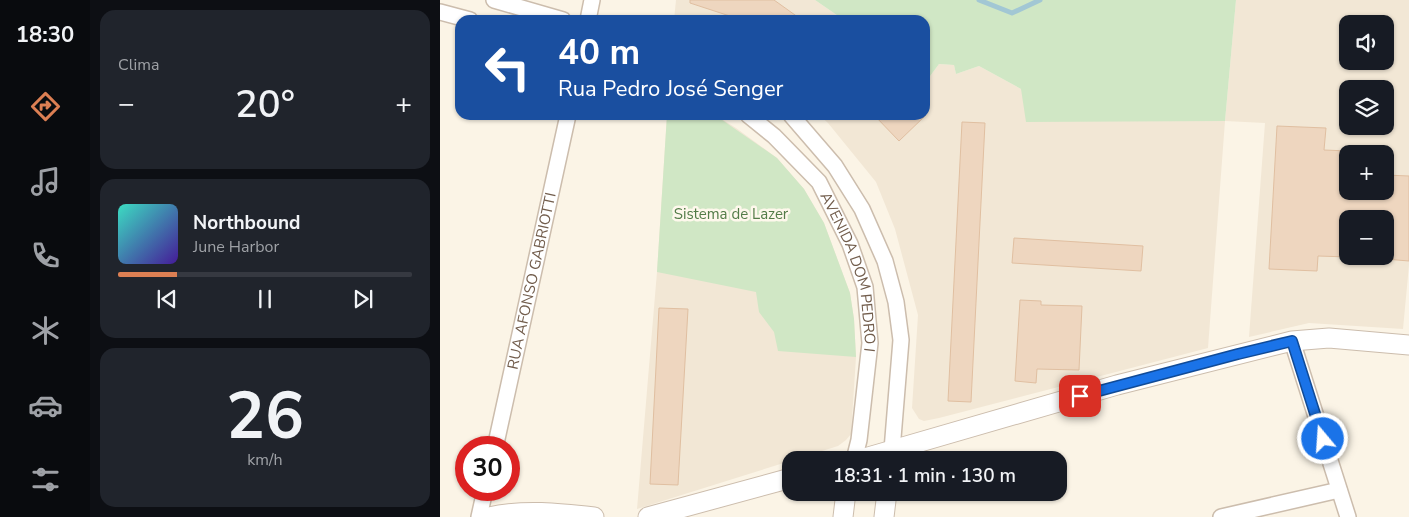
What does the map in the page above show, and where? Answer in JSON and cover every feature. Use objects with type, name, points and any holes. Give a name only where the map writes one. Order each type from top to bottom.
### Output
[{"type":"street","points":[[494,0],[546,15]]},
{"type":"street","points":[[589,15],[592,0]]},
{"type":"street","points":[[440,12],[455,16]]},
{"type":"street","name":"RUA AFONSO GABRIOTTI","points":[[498,436],[567,120]]},
{"type":"street","name":"AVENIDA DOM PEDRO I","points":[[754,120],[774,136],[819,182],[850,244],[866,287],[870,343],[856,451]]},
{"type":"street","name":"AVENIDA DOM PEDRO I","points":[[795,120],[835,166],[862,209],[885,261],[896,302],[901,340],[891,451]]},
{"type":"street","points":[[904,451],[1133,381],[1292,341],[1329,338],[1409,345]]},
{"type":"street","points":[[1292,341],[1348,517]]},
{"type":"street","points":[[648,517],[782,480]]},
{"type":"street","points":[[1221,517],[1339,490]]},
{"type":"street","points":[[479,517],[483,501]]},
{"type":"street","points":[[843,517],[844,501]]},
{"type":"street","points":[[884,517],[885,501]]},
{"type":"street","points":[[489,517],[522,512],[594,517]]},
{"type":"shaded area","points":[[676,0],[815,0],[837,15],[674,15]]},
{"type":"shaded area","points":[[1236,0],[1409,0],[1409,265],[1403,329],[1309,323],[1249,337],[1265,123],[1225,121]]},
{"type":"shaded area","points":[[939,64],[954,65],[956,74],[979,66],[1021,89],[1225,121],[1208,348],[939,418],[924,421],[919,419],[912,408],[918,315],[895,229],[876,182],[825,120],[930,120],[930,76]]},
{"type":"shaded area","points":[[667,120],[723,120],[777,158],[804,189],[824,223],[850,293],[854,319],[856,357],[851,434],[838,446],[822,451],[782,451],[782,464],[637,509],[657,272]]},
{"type":"green space","points":[[815,0],[1236,0],[1225,121],[1026,122],[1021,89],[979,66],[956,74],[954,65],[939,64],[930,76],[930,15],[837,15]]},
{"type":"green space","name":"Sistema de Lazer","points":[[667,120],[722,120],[777,158],[804,189],[824,223],[850,293],[854,319],[856,357],[778,351],[774,332],[759,312],[756,292],[657,272]]},
{"type":"building","points":[[690,0],[774,0],[795,15],[727,15],[690,3]]},
{"type":"building","points":[[879,120],[921,120],[899,141]]},
{"type":"building","points":[[962,122],[985,123],[971,402],[948,401]]},
{"type":"building","points":[[1277,126],[1326,128],[1324,150],[1339,151],[1339,200],[1394,200],[1394,175],[1409,176],[1409,261],[1394,260],[1394,210],[1339,210],[1339,257],[1318,256],[1317,271],[1269,269]]},
{"type":"building","points":[[1014,238],[1143,246],[1141,271],[1012,263]]},
{"type":"building","points":[[1020,300],[1041,301],[1041,305],[1082,306],[1079,370],[1037,369],[1036,383],[1015,381]]},
{"type":"building","points":[[659,308],[688,309],[678,485],[650,484]]},
{"type":"waterway","points":[[979,0],[1012,13],[1040,0]]},
{"type":"route","points":[[1080,396],[1292,341],[1323,439]]}]
